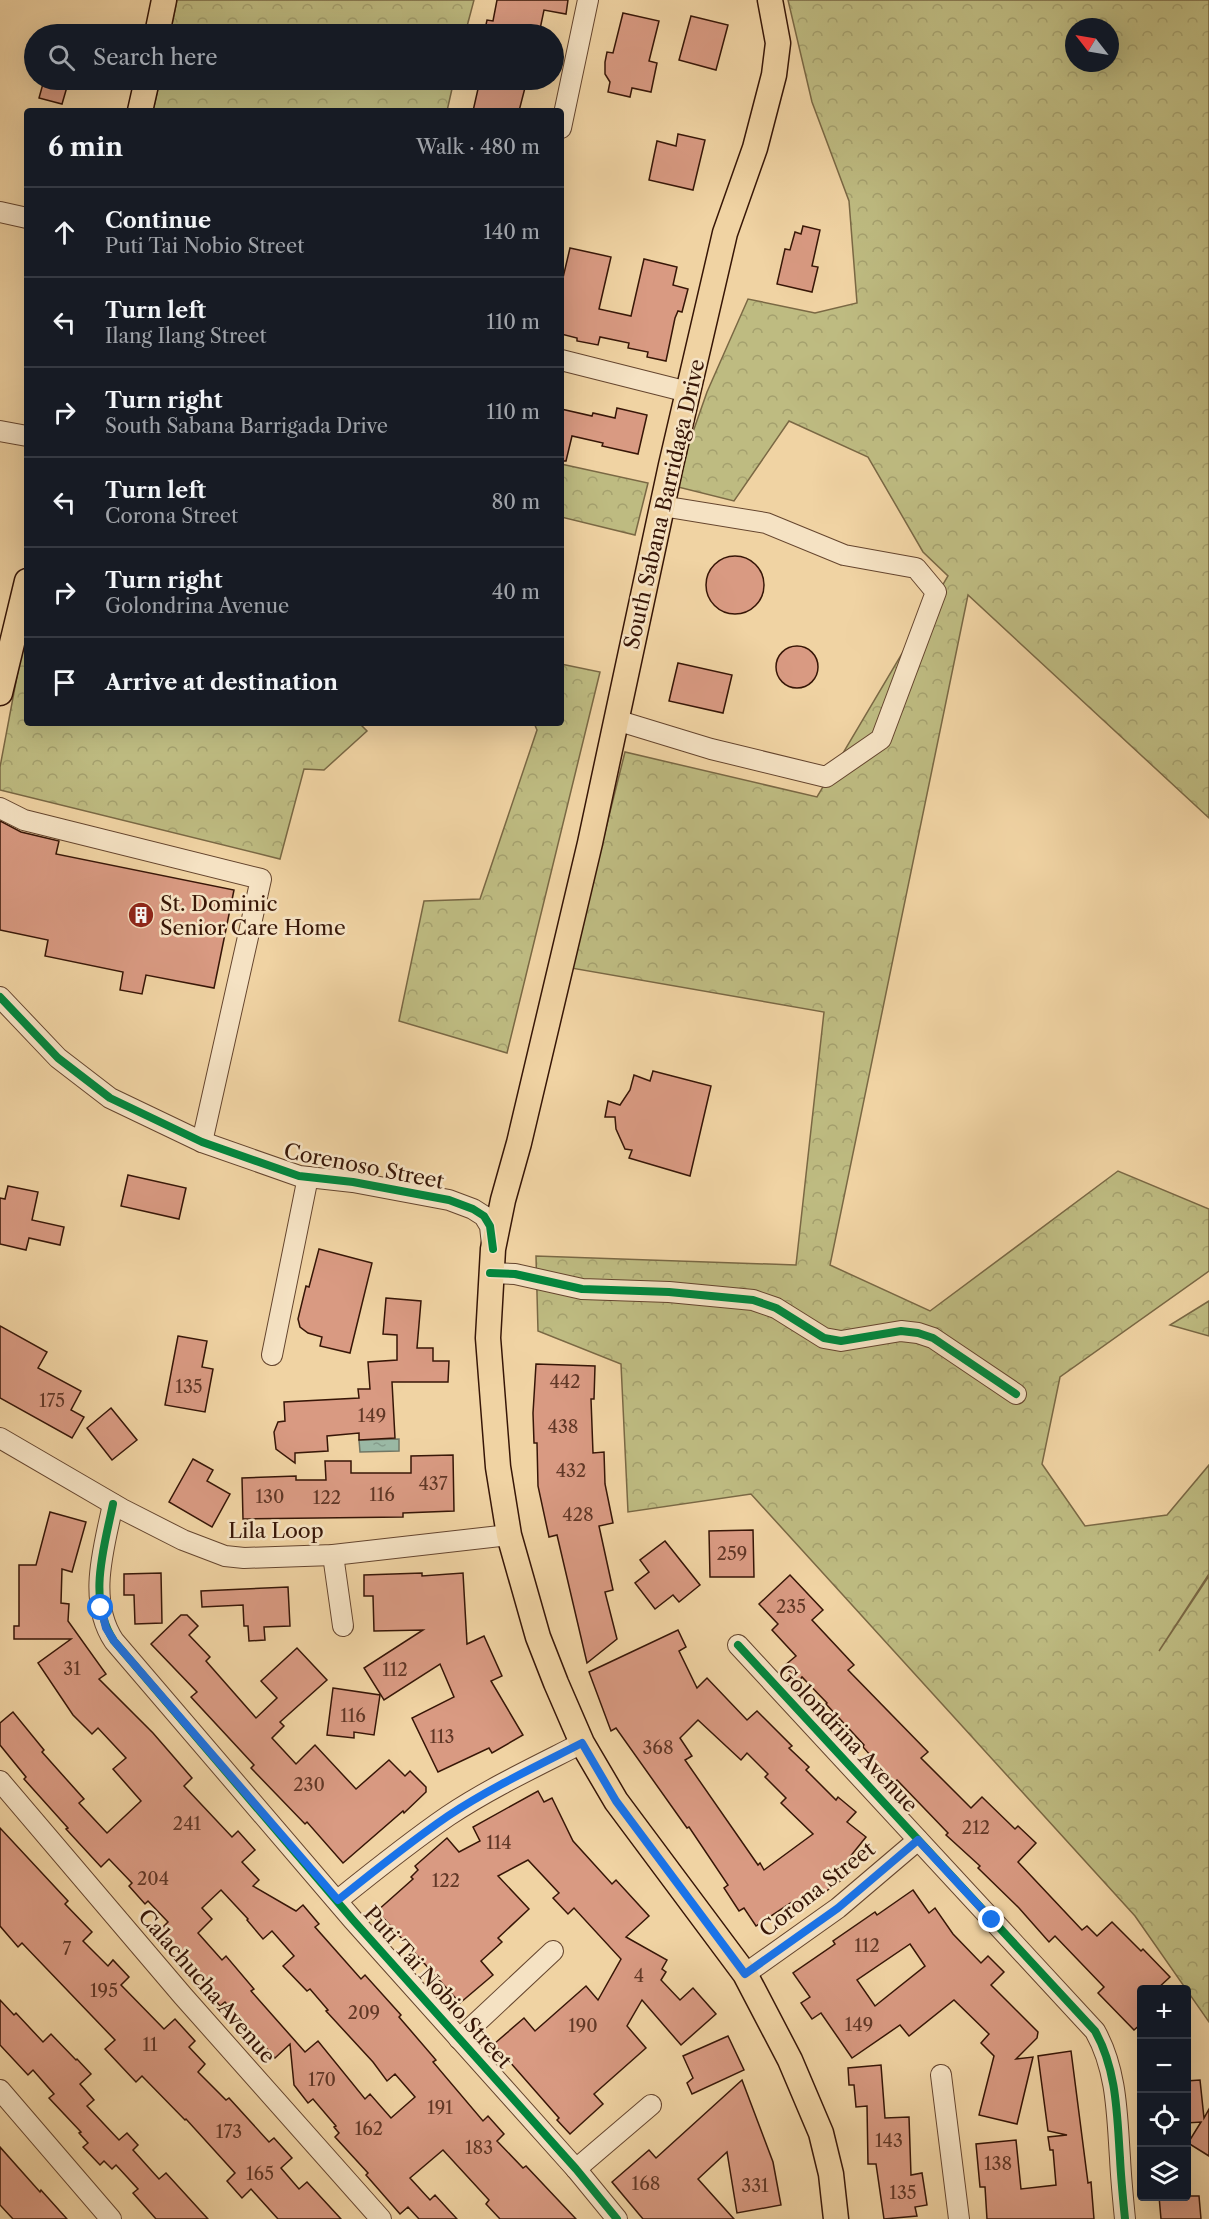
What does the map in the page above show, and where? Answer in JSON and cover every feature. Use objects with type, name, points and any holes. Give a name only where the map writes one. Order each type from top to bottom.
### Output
[{"type":"main road","points":[[159,24],[164,0]]},
{"type":"main road","name":"South Sabana Barridaga Drive","points":[[770,0],[778,43],[774,75],[755,148],[725,233],[662,506],[551,1011],[491,1261],[488,1338],[498,1467],[509,1535],[538,1637],[582,1743],[616,1801],[745,1974],[790,2060],[821,2133],[831,2174],[836,2219]]},
{"type":"main road","points":[[141,108],[145,90]]},
{"type":"main road","points":[[0,693],[24,593]]},
{"type":"street","points":[[564,114],[588,0]]},
{"type":"street","points":[[0,212],[24,217]]},
{"type":"street","points":[[564,361],[688,392]]},
{"type":"street","points":[[0,431],[24,435]]},
{"type":"street","points":[[616,720],[711,749],[826,777],[881,739],[936,592],[916,568],[844,555],[766,523],[662,506]]},
{"type":"street","points":[[0,808],[24,820],[261,879],[202,1142]]},
{"type":"street","name":"Corenoso Street","points":[[0,997],[58,1058],[110,1098],[202,1142],[299,1176],[353,1182],[448,1200],[473,1209],[484,1216],[490,1226],[491,1261]]},
{"type":"street","points":[[272,1355],[308,1177]]},
{"type":"street","points":[[491,1261],[515,1274],[582,1288],[669,1292],[753,1300],[776,1308],[824,1338],[841,1341],[900,1331],[918,1333],[933,1338],[1016,1394]]},
{"type":"street","name":"Lila Loop","points":[[0,1438],[112,1504],[183,1540],[225,1556],[244,1558],[333,1555],[509,1535]]},
{"type":"street","name":"Puti Tai Nobio Street","points":[[112,1504],[99,1572],[102,1615],[110,1635],[353,1920],[576,2169],[617,2219]]},
{"type":"street","points":[[333,1555],[343,1626]]},
{"type":"street","name":"Golondrina Avenue","points":[[738,1645],[1095,2031],[1104,2046],[1116,2102],[1125,2219]]},
{"type":"street","points":[[338,1900],[398,1852],[449,1816],[486,1793],[582,1743]]},
{"type":"street","name":"Calachucha Avenue","points":[[0,1781],[175,1987],[381,2219]]},
{"type":"street","name":"Corona Street","points":[[745,1974],[838,1908],[918,1840]]},
{"type":"street","points":[[459,2039],[553,1951]]},
{"type":"street","points":[[941,2075],[959,2219]]},
{"type":"street","points":[[0,2090],[111,2219]]},
{"type":"street","points":[[576,2169],[651,2105]]},
{"type":"green space","points":[[177,0],[474,0],[468,24],[172,24]]},
{"type":"green space","points":[[788,0],[1209,0],[1209,818],[968,595],[830,1265],[930,1311],[1118,1171],[1209,1209],[1209,1271],[1060,1377],[1042,1464],[1085,1526],[1167,1515],[1209,1465],[1209,1574],[1159,1651],[1209,1576],[1209,2022],[1191,1996],[1191,1985],[1183,1985],[1135,1916],[751,1494],[628,1512],[621,1364],[538,1331],[536,1256],[796,1265],[824,1012],[571,968],[625,752],[817,797],[948,576],[923,552],[868,457],[789,421],[734,501],[674,486],[707,392],[748,299],[815,313],[857,303],[849,201],[812,102]]},
{"type":"green space","points":[[158,90],[452,90],[448,108],[154,108]]},
{"type":"green space","points":[[564,465],[648,483],[635,535],[564,518]]},
{"type":"green space","points":[[24,639],[24,726],[362,726],[367,731],[324,770],[304,769],[280,859],[0,790],[0,767]]},
{"type":"green space","points":[[564,665],[600,672],[507,1053],[399,1021],[424,901],[480,899],[537,730],[535,726],[564,726]]},
{"type":"green space","points":[[1209,1301],[1209,1336],[1170,1325]]},
{"type":"water","points":[[399,1439],[399,1451],[360,1452],[359,1440]]},
{"type":"building","points":[[497,0],[568,0],[566,14],[544,10],[541,24],[486,24],[487,20],[493,21]]},
{"type":"building","points":[[623,13],[659,21],[649,61],[657,63],[651,92],[632,88],[630,97],[608,92],[610,82],[605,74],[607,52],[613,53]]},
{"type":"building","points":[[691,16],[728,25],[716,70],[679,60]]},
{"type":"building","points":[[41,90],[66,90],[62,104],[39,98]]},
{"type":"building","points":[[478,90],[524,90],[520,108],[474,108]]},
{"type":"building","points":[[678,134],[705,140],[693,190],[649,180],[657,141],[676,146]]},
{"type":"building","points":[[803,226],[820,230],[812,266],[818,267],[812,292],[777,284],[785,249],[790,250],[795,232],[801,234]]},
{"type":"building","points":[[570,248],[611,257],[599,309],[631,316],[644,259],[677,267],[673,285],[688,289],[682,312],[678,311],[675,318],[666,361],[647,357],[648,352],[628,348],[629,343],[600,337],[598,345],[577,341],[577,338],[564,335],[564,273]]},
{"type":"building","points":[[617,408],[647,415],[638,454],[572,436],[566,461],[564,461],[564,410],[615,418]]},
{"type":"building","points":[[735,556],[746,558],[759,569],[764,585],[762,596],[751,609],[735,614],[724,612],[711,601],[706,585],[708,574],[719,561]]},
{"type":"building","points":[[797,646],[812,652],[818,667],[812,682],[797,688],[782,682],[776,667],[782,652]]},
{"type":"building","points":[[678,663],[732,675],[723,713],[669,701]]},
{"type":"building","name":"St. Dominic Senior Care Home","points":[[0,821],[21,832],[59,841],[56,854],[234,890],[214,988],[146,975],[142,994],[120,990],[123,972],[45,956],[48,940],[0,930]]},
{"type":"building","points":[[653,1071],[711,1086],[690,1176],[629,1158],[632,1150],[625,1149],[616,1129],[615,1117],[605,1117],[608,1101],[620,1105],[630,1090],[634,1075],[650,1081]]},
{"type":"building","points":[[128,1175],[186,1188],[179,1219],[121,1206]]},
{"type":"building","points":[[8,1186],[38,1192],[32,1220],[64,1227],[60,1245],[29,1238],[26,1250],[0,1244],[0,1198],[5,1199]]},
{"type":"building","points":[[319,1249],[372,1263],[350,1353],[320,1346],[322,1337],[308,1333],[300,1327],[298,1319],[306,1286],[309,1287]]},
{"type":"building","points":[[386,1298],[421,1301],[417,1348],[433,1348],[433,1361],[449,1361],[448,1382],[392,1382],[395,1438],[359,1440],[359,1433],[327,1436],[328,1451],[295,1453],[295,1463],[276,1449],[274,1432],[278,1422],[285,1421],[284,1402],[359,1398],[358,1389],[370,1389],[368,1362],[397,1360],[397,1335],[383,1334]]},
{"type":"building","points":[[0,1326],[47,1352],[38,1368],[81,1391],[71,1410],[84,1417],[72,1438],[0,1398]]},
{"type":"building","points":[[178,1336],[207,1341],[202,1367],[213,1369],[205,1412],[165,1405]]},
{"type":"building","points":[[536,1364],[595,1366],[594,1399],[591,1399],[593,1453],[604,1452],[605,1484],[613,1523],[599,1526],[613,1590],[605,1592],[617,1639],[587,1663],[557,1535],[549,1537],[538,1486],[537,1443],[534,1443],[533,1413]]},
{"type":"building","points":[[111,1408],[137,1440],[112,1460],[87,1428]]},
{"type":"building","points":[[453,1455],[454,1511],[403,1513],[403,1517],[243,1519],[242,1478],[296,1476],[296,1480],[326,1480],[325,1461],[351,1461],[351,1473],[411,1473],[411,1456]]},
{"type":"building","points":[[193,1459],[213,1470],[207,1481],[230,1494],[212,1527],[169,1502]]},
{"type":"building","points":[[50,1512],[86,1522],[72,1572],[62,1569],[61,1603],[69,1604],[68,1621],[106,1674],[99,1679],[153,1733],[192,1778],[184,1786],[232,1837],[238,1831],[255,1850],[242,1862],[259,1880],[253,1886],[296,1911],[303,1905],[319,1924],[315,1927],[361,1979],[365,1975],[401,2015],[399,2017],[436,2060],[433,2062],[483,2121],[488,2116],[504,2134],[497,2141],[523,2168],[526,2166],[576,2219],[500,2219],[486,2204],[489,2200],[443,2150],[410,2178],[430,2200],[435,2195],[457,2219],[419,2219],[408,2207],[400,2214],[366,2175],[368,2173],[335,2137],[339,2133],[334,2127],[336,2126],[313,2099],[308,2103],[294,2085],[290,2044],[275,2058],[225,2002],[220,2006],[205,1988],[208,1985],[159,1931],[168,1922],[148,1901],[145,1904],[129,1886],[132,1883],[109,1859],[101,1867],[24,1779],[26,1777],[0,1745],[0,1723],[13,1712],[44,1750],[42,1752],[84,1799],[79,1803],[107,1833],[141,1801],[113,1769],[126,1758],[98,1728],[92,1734],[73,1715],[38,1663],[71,1639],[14,1639],[14,1626],[19,1626],[19,1565],[36,1565]],"holes":[[[221,1890],[263,1939],[272,1931],[294,1956],[283,1966],[307,1991],[310,1989],[328,2010],[326,2011],[373,2062],[387,2081],[395,2074],[415,2097],[391,2118],[370,2094],[365,2099],[318,2041],[305,2052],[251,1991],[254,1989],[226,1956],[222,1960],[198,1933],[212,1919],[202,1908]]]},
{"type":"building","points":[[753,1530],[754,1577],[710,1577],[709,1531]]},
{"type":"building","points":[[665,1541],[700,1585],[679,1602],[673,1595],[655,1609],[635,1583],[649,1572],[640,1560]]},
{"type":"building","points":[[161,1573],[162,1623],[135,1624],[134,1595],[124,1595],[124,1574]]},
{"type":"building","points":[[422,1573],[422,1576],[463,1573],[467,1644],[484,1636],[502,1676],[491,1681],[523,1735],[492,1753],[489,1748],[438,1772],[412,1718],[454,1697],[440,1664],[384,1700],[364,1668],[423,1630],[374,1631],[373,1596],[364,1596],[364,1575]]},
{"type":"building","points":[[790,1575],[823,1610],[812,1620],[854,1665],[848,1670],[928,1752],[921,1758],[971,1808],[982,1797],[1015,1829],[1018,1826],[1036,1843],[1018,1862],[1082,1930],[1087,1926],[1097,1936],[1112,1922],[1170,1977],[1161,1985],[1137,1985],[1137,2027],[1134,2030],[1098,1993],[1104,1987],[1055,1936],[1049,1942],[1019,1908],[978,1868],[980,1866],[946,1835],[948,1833],[897,1780],[894,1782],[827,1703],[802,1677],[799,1681],[784,1666],[796,1656],[772,1630],[778,1624],[759,1604]]},
{"type":"building","points":[[288,1587],[290,1626],[264,1627],[265,1640],[249,1641],[248,1626],[244,1626],[243,1605],[202,1607],[201,1591]]},
{"type":"building","points":[[181,1615],[187,1615],[198,1626],[189,1635],[210,1657],[206,1661],[256,1718],[277,1698],[261,1681],[297,1648],[327,1680],[280,1722],[284,1726],[272,1738],[296,1764],[315,1745],[356,1789],[389,1760],[405,1776],[410,1771],[426,1787],[426,1792],[343,1863],[307,1822],[305,1824],[251,1768],[254,1765],[191,1697],[197,1692],[151,1644]]},
{"type":"building","points":[[678,1630],[686,1647],[679,1651],[697,1688],[707,1678],[747,1720],[757,1711],[792,1746],[789,1748],[809,1767],[806,1770],[836,1800],[838,1797],[856,1812],[847,1822],[866,1837],[836,1874],[840,1881],[799,1911],[792,1902],[756,1926],[744,1908],[739,1911],[724,1888],[728,1885],[689,1827],[687,1828],[616,1728],[611,1731],[589,1672]],"holes":[[[698,1720],[741,1760],[747,1753],[768,1774],[765,1777],[786,1798],[781,1803],[813,1834],[764,1870],[760,1863],[758,1865],[685,1760],[692,1756],[680,1738]]]},
{"type":"building","points":[[333,1688],[380,1695],[374,1735],[354,1732],[354,1738],[327,1735]]},
{"type":"building","points":[[538,1791],[544,1802],[552,1798],[573,1841],[612,1884],[616,1880],[649,1916],[626,1937],[667,1960],[662,1969],[666,1972],[661,1980],[680,2000],[693,1988],[716,2014],[681,2045],[642,2000],[627,2026],[646,2048],[594,2094],[603,2104],[570,2134],[557,2120],[559,2118],[494,2044],[524,2018],[535,2031],[586,1986],[598,2000],[621,1959],[574,1908],[568,1914],[553,1898],[559,1893],[528,1860],[498,1876],[529,1909],[498,1938],[502,1942],[481,1961],[493,1975],[460,2003],[377,1911],[413,1879],[411,1877],[418,1870],[415,1866],[447,1838],[459,1852],[480,1841],[473,1827]]},
{"type":"building","points":[[0,1828],[68,1901],[65,1904],[92,1932],[83,1941],[108,1966],[113,1960],[129,1977],[121,1985],[164,2029],[175,2019],[195,2041],[189,2047],[205,2064],[198,2072],[226,2100],[229,2098],[269,2142],[274,2138],[292,2158],[281,2168],[299,2189],[307,2182],[341,2219],[278,2219],[251,2189],[242,2198],[227,2181],[235,2173],[186,2119],[142,2076],[136,2082],[105,2049],[115,2040],[22,1943],[18,1947],[0,1926]]},
{"type":"building","points":[[913,1890],[929,1913],[935,1908],[953,1934],[981,1963],[988,1956],[1004,1972],[991,1985],[1038,2032],[1037,2038],[1016,2059],[1033,2057],[1017,2124],[979,2115],[994,2056],[981,2043],[989,2034],[954,2000],[909,2036],[900,2025],[852,2058],[821,2013],[812,2019],[801,2003],[810,1997],[793,1973],[835,1944],[833,1941],[875,1912],[877,1915]],"holes":[[[910,1944],[925,1966],[875,2006],[857,1980]]]},
{"type":"building","points":[[0,2000],[14,2015],[16,2013],[43,2042],[51,2034],[77,2059],[91,2074],[80,2084],[94,2100],[87,2106],[119,2140],[127,2133],[138,2145],[133,2150],[159,2179],[166,2173],[208,2219],[156,2219],[133,2193],[138,2189],[116,2165],[112,2169],[104,2161],[100,2165],[83,2147],[88,2143],[79,2133],[81,2132],[49,2098],[54,2094],[33,2070],[28,2075],[0,2045]]},
{"type":"building","points":[[728,2036],[744,2070],[692,2094],[687,2083],[693,2078],[683,2056]]},
{"type":"building","points":[[1071,2051],[1088,2183],[1091,2182],[1094,2219],[987,2219],[985,2187],[980,2187],[976,2144],[1016,2140],[1021,2189],[1056,2185],[1053,2150],[1050,2150],[1048,2137],[1067,2135],[1048,2131],[1038,2056]]},
{"type":"building","points":[[881,2065],[885,2118],[909,2117],[911,2175],[922,2173],[927,2205],[915,2207],[917,2216],[884,2219],[876,2164],[868,2164],[867,2106],[856,2107],[854,2085],[849,2085],[848,2068]]},
{"type":"building","points":[[742,2080],[773,2162],[781,2205],[737,2213],[727,2152],[698,2179],[734,2219],[643,2219],[612,2182],[649,2150],[656,2158]]},
{"type":"building","points":[[1200,2080],[1204,2118],[1209,2109],[1209,2156],[1191,2145],[1191,2138],[1201,2122],[1191,2123],[1191,2081]]},
{"type":"building","points":[[0,2147],[67,2219],[13,2219],[0,2205]]},
{"type":"building","points":[[1191,2196],[1199,2196],[1201,2219],[1161,2219],[1159,2201],[1191,2201]]},
{"type":"cycle path","points":[[0,997],[58,1058],[110,1098],[202,1142],[299,1176],[353,1182],[449,1200],[473,1209],[484,1216],[490,1226],[493,1249]]},
{"type":"cycle path","points":[[490,1273],[515,1274],[582,1289],[669,1292],[753,1300],[776,1308],[824,1338],[841,1341],[901,1331],[918,1333],[933,1338],[1016,1394]]},
{"type":"cycle path","points":[[113,1504],[102,1556],[99,1591],[106,1625],[114,1641],[353,1920],[576,2169],[617,2219]]},
{"type":"cycle path","points":[[738,1645],[1095,2031],[1108,2061],[1115,2093],[1125,2219]]},
{"type":"place","name":"St. Dominic Senior Care Home","points":[[141,915]]},
{"type":"route","points":[[101,1608],[106,1628],[114,1641],[338,1900],[398,1852],[449,1816],[486,1793],[582,1743],[616,1801],[745,1974],[838,1908],[918,1840],[992,1920]]}]
